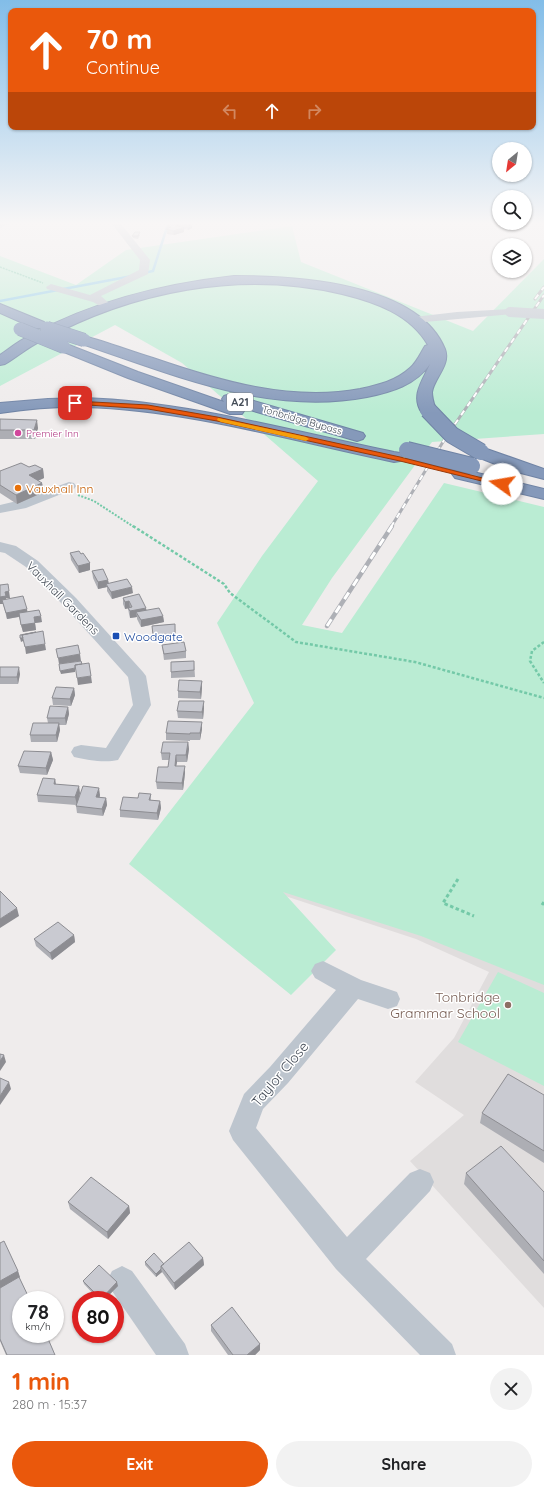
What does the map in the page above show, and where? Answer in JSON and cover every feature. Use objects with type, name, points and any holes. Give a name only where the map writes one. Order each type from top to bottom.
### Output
[{"type":"highway","points":[[0,361],[35,338],[102,304],[178,287]]},
{"type":"highway","points":[[329,287],[353,292],[393,307],[414,320],[426,331],[437,349],[438,356],[424,392],[424,398],[428,410],[434,418],[455,438],[471,464],[519,467],[544,474]]},
{"type":"highway","name":"Tonbridge Bypass","points":[[0,308],[75,343],[208,401],[401,455],[471,464],[544,483]]},
{"type":"highway","name":"Tonbridge Bypass","points":[[0,319],[20,329],[75,343]]},
{"type":"highway","points":[[75,343],[231,386],[272,394],[314,397],[356,395],[401,382],[412,376],[422,366],[432,342]]},
{"type":"highway","points":[[0,408],[75,403],[148,407],[401,455]]},
{"type":"highway","name":"Tonbridge Bypass","points":[[471,464],[544,494]]},
{"type":"street","points":[[54,287],[102,304]]},
{"type":"street","points":[[102,304],[95,295],[110,287]]},
{"type":"street","points":[[414,320],[457,315],[510,312],[544,314]]},
{"type":"street","points":[[0,509],[21,505],[71,490]]},
{"type":"street","name":"Vauxhall Gardens","points":[[0,547],[10,550],[32,564],[70,602],[137,676],[142,704],[118,746],[111,755],[82,752]]},
{"type":"street","points":[[323,971],[353,987],[388,999]]},
{"type":"street","name":"Taylor Close","points":[[353,987],[279,1075],[253,1102],[242,1132],[346,1259],[441,1355]]},
{"type":"street","points":[[346,1259],[420,1182]]},
{"type":"street","points":[[122,1281],[174,1355]]},
{"type":"path","points":[[71,490],[94,501],[224,584],[230,593],[296,642],[415,662],[544,698]]},
{"type":"path","points":[[543,681],[530,661],[532,651],[544,642]]},
{"type":"path","points":[[458,879],[443,903],[474,916]]},
{"type":"shaded area","name":"Tonbridge Grammar School","points":[[544,731],[544,1308],[410,1161],[464,1115],[415,1082],[454,1038],[489,972],[416,939],[215,873]]},
{"type":"green space","points":[[0,287],[364,287],[473,331],[516,287],[544,287],[544,434],[432,442],[332,578],[302,625],[342,633],[444,483],[544,507],[544,985],[421,936],[283,892],[336,950],[291,995],[129,864],[254,703],[217,623],[262,556],[318,481],[182,363],[115,325],[0,386]]},
{"type":"green space","points":[[498,972],[544,993],[544,1086],[458,1042]]},
{"type":"building","points":[[0,419],[37,420],[34,430],[0,430]]},
{"type":"building","points":[[21,463],[29,467],[35,465],[43,469],[29,475],[42,483],[16,495],[0,485],[0,471]]},
{"type":"building","points":[[79,551],[81,554],[83,553],[90,563],[78,566],[70,553]]},
{"type":"building","points":[[103,569],[108,580],[98,582],[92,571]]},
{"type":"building","points":[[127,579],[132,587],[111,592],[106,584]]},
{"type":"building","points":[[8,584],[9,591],[5,592],[6,596],[0,597],[0,585]]},
{"type":"building","points":[[139,594],[146,608],[130,611],[128,608],[132,607],[129,601],[125,602],[123,598]]},
{"type":"building","points":[[23,596],[27,609],[6,613],[2,600]]},
{"type":"building","points":[[159,608],[163,616],[141,620],[136,612]]},
{"type":"building","points":[[39,610],[41,616],[34,617],[35,623],[21,625],[19,613]]},
{"type":"building","points":[[175,624],[175,634],[153,635],[152,626]]},
{"type":"building","points":[[43,631],[45,644],[25,647],[22,635]]},
{"type":"building","points":[[36,632],[22,635],[23,638],[20,638],[20,635]]},
{"type":"building","points":[[184,642],[186,651],[164,654],[162,645]]},
{"type":"building","points":[[78,645],[80,654],[58,658],[56,649]]},
{"type":"building","points":[[81,661],[82,664],[75,665],[75,668],[60,671],[59,664]]},
{"type":"building","points":[[194,661],[194,670],[171,672],[171,662]]},
{"type":"building","points":[[89,663],[91,676],[77,678],[75,665]]},
{"type":"building","points":[[0,667],[19,667],[17,677],[0,677]]},
{"type":"building","points":[[179,680],[202,681],[200,692],[178,691]]},
{"type":"building","points":[[56,687],[74,688],[70,699],[52,698]]},
{"type":"building","points":[[179,701],[204,701],[202,712],[177,711]]},
{"type":"building","points":[[50,706],[68,707],[65,718],[47,718]]},
{"type":"building","points":[[168,721],[202,722],[200,733],[166,733]]},
{"type":"building","points":[[33,723],[59,723],[56,735],[30,735]]},
{"type":"building","points":[[163,742],[188,742],[186,755],[176,755],[175,766],[185,766],[182,783],[156,782],[158,767],[168,767],[170,753],[161,753]]},
{"type":"building","points":[[24,751],[51,752],[46,768],[18,766]]},
{"type":"building","points":[[43,778],[55,779],[54,784],[79,786],[75,797],[37,795]]},
{"type":"building","points":[[83,786],[99,788],[96,797],[106,798],[102,809],[76,806]]},
{"type":"building","points":[[139,793],[151,794],[149,800],[160,801],[157,813],[120,810],[123,797],[138,798]]},
{"type":"building","points":[[0,891],[17,908],[0,919]]},
{"type":"building","points":[[58,922],[74,935],[50,953],[34,939]]},
{"type":"building","points":[[0,1054],[4,1055],[0,1061]]},
{"type":"building","points":[[508,1074],[544,1095],[544,1151],[482,1113]]},
{"type":"building","points":[[0,1078],[9,1082],[0,1096]]},
{"type":"building","points":[[501,1146],[544,1192],[544,1261],[466,1173]]},
{"type":"building","points":[[91,1177],[129,1206],[107,1232],[68,1202]]},
{"type":"building","points":[[4,1241],[18,1271],[0,1281],[0,1243]]},
{"type":"building","points":[[189,1242],[203,1258],[174,1283],[161,1266]]},
{"type":"building","points":[[154,1253],[164,1264],[156,1274],[145,1262]]},
{"type":"building","points":[[99,1265],[117,1282],[109,1291],[93,1291],[83,1281]]},
{"type":"building","points":[[19,1277],[26,1291],[12,1291],[12,1343],[50,1343],[55,1355],[7,1355],[0,1339],[0,1288]]},
{"type":"building","points":[[232,1307],[260,1344],[247,1355],[233,1355],[211,1325]]},
{"type":"waterway","points":[[0,301],[73,287]]},
{"type":"railway","points":[[535,299],[544,287]]},
{"type":"railway","points":[[391,527],[446,437],[544,295]]},
{"type":"railway","points":[[327,626],[392,526]]},
{"type":"slow traffic","points":[[221,420],[306,439]]},
{"type":"place","name":"Premier Inn","points":[[18,433]]},
{"type":"place","name":"Vauxhall Inn","points":[[18,488]]},
{"type":"place","name":"Woodgate","points":[[116,636]]},
{"type":"place","name":"Tonbridge Grammar School","points":[[508,1005]]},
{"type":"route","points":[[75,403],[148,407],[181,412],[400,459],[502,484]]}]
